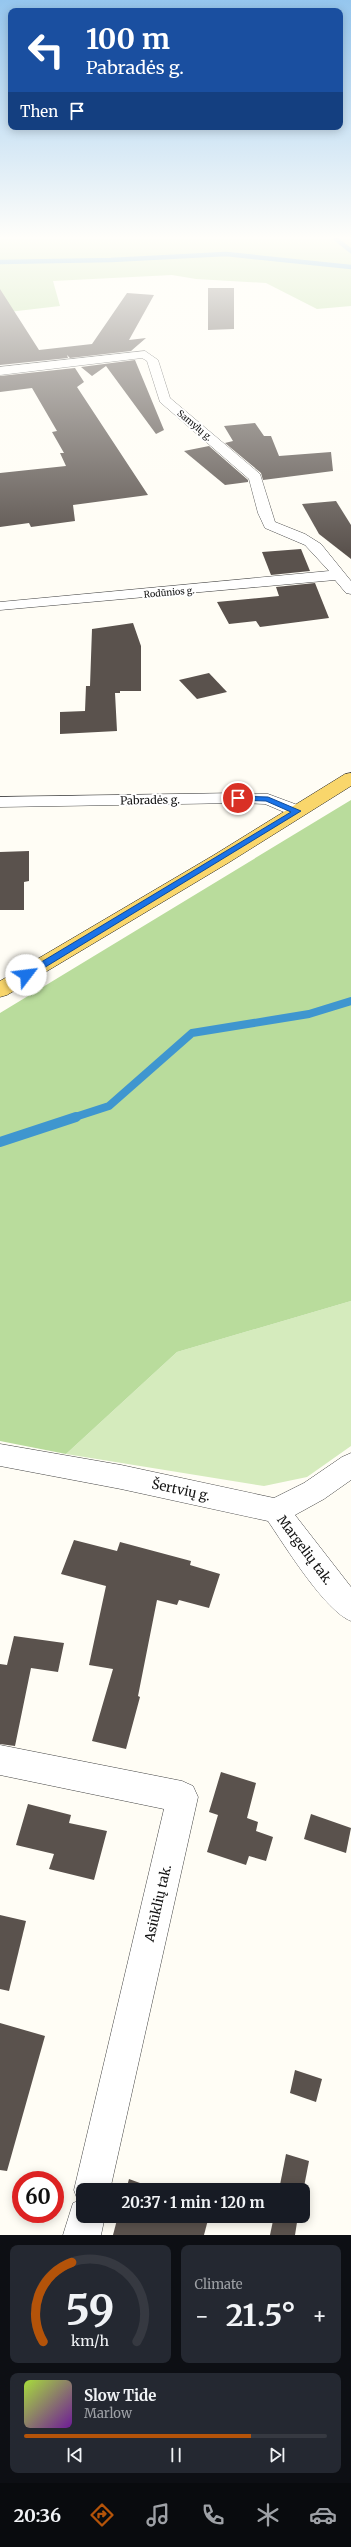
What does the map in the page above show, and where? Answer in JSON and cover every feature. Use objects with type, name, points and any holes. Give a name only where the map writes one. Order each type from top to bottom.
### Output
[{"type":"main road","points":[[0,990],[351,778]]},
{"type":"street","name":"Samylų g.","points":[[0,371],[145,354],[152,360],[164,399],[255,477],[260,488],[261,506],[270,525],[309,542],[319,549],[337,575],[351,590]]},
{"type":"street","name":"Rodūnios g.","points":[[0,606],[337,575]]},
{"type":"street","name":"Pabradės g.","points":[[0,802],[238,798],[268,799],[297,811]]},
{"type":"street","name":"Šertvių g.","points":[[0,1455],[121,1477],[276,1511]]},
{"type":"street","points":[[276,1511],[314,1491],[351,1465]]},
{"type":"street","name":"Margelių tak.","points":[[276,1511],[326,1579],[351,1608]]},
{"type":"street","name":"Asiūklių tak.","points":[[0,1760],[182,1798],[94,2183]]},
{"type":"street","points":[[82,2235],[85,2223]]},
{"type":"green space","points":[[351,800],[351,1301],[177,1352],[66,1454],[0,1441],[0,1013]]},
{"type":"green space","points":[[351,1301],[351,1446],[307,1477],[264,1486],[66,1454],[177,1352]]},
{"type":"building","points":[[0,343],[35,343],[39,350],[92,343],[140,343],[131,351],[70,358],[67,355],[68,358],[0,365]]},
{"type":"building","points":[[135,360],[164,430],[156,434],[106,366],[92,376],[81,367]]},
{"type":"building","points":[[75,368],[84,382],[77,387],[148,495],[73,505],[75,521],[31,527],[29,523],[0,527],[0,473],[66,466],[60,453],[64,453],[52,432],[57,431],[32,388],[0,392],[0,376]]},
{"type":"building","points":[[255,423],[264,436],[271,436],[279,456],[331,452],[333,471],[263,480],[261,473],[225,443],[233,441],[224,426]]},
{"type":"building","points":[[209,446],[248,480],[248,482],[225,485],[184,451]]},
{"type":"building","points":[[336,501],[351,525],[351,559],[319,534],[302,504]]},
{"type":"building","points":[[301,549],[310,571],[271,575],[262,552]]},
{"type":"building","points":[[315,583],[329,618],[260,627],[256,621],[229,624],[217,602],[279,596],[276,587]]},
{"type":"building","points":[[133,623],[141,646],[141,691],[120,691],[120,693],[115,693],[117,731],[60,734],[60,712],[85,711],[86,686],[90,686],[92,629]]},
{"type":"building","points":[[209,673],[227,692],[197,699],[179,680]]},
{"type":"building","points":[[29,851],[29,881],[24,882],[24,910],[0,910],[0,852]]},
{"type":"building","points":[[74,1540],[117,1551],[120,1542],[191,1561],[190,1565],[220,1574],[209,1608],[179,1600],[177,1605],[157,1600],[138,1696],[140,1697],[126,1749],[92,1741],[113,1669],[89,1665],[106,1586],[61,1574]]},
{"type":"building","points":[[14,1636],[64,1643],[58,1672],[31,1668],[15,1746],[0,1744],[0,1664],[7,1665]]},
{"type":"building","points":[[221,1772],[256,1783],[247,1818],[258,1822],[256,1831],[273,1837],[266,1861],[249,1856],[246,1865],[207,1852],[218,1815],[209,1812]]},
{"type":"building","points":[[28,1804],[71,1815],[69,1823],[107,1831],[94,1880],[49,1869],[54,1854],[16,1845]]},
{"type":"building","points":[[311,1814],[351,1828],[346,1853],[304,1839]]},
{"type":"building","points":[[0,1915],[26,1921],[9,1991],[0,1989]]},
{"type":"building","points":[[0,2023],[45,2036],[7,2171],[0,2170]]},
{"type":"building","points":[[295,2070],[322,2079],[316,2102],[290,2093]]},
{"type":"building","points":[[286,2154],[309,2161],[305,2183],[280,2183]]},
{"type":"building","points":[[129,2179],[140,2183],[128,2183]]},
{"type":"building","points":[[116,2223],[207,2223],[204,2235],[113,2235]]},
{"type":"building","points":[[273,2223],[297,2223],[295,2235],[270,2235]]},
{"type":"waterway","points":[[72,1118],[109,1106],[192,1033],[309,1014],[351,1001]]},
{"type":"waterway","points":[[0,1142],[76,1117]]},
{"type":"route","points":[[26,975],[66,953],[297,811],[268,799],[238,798]]}]
